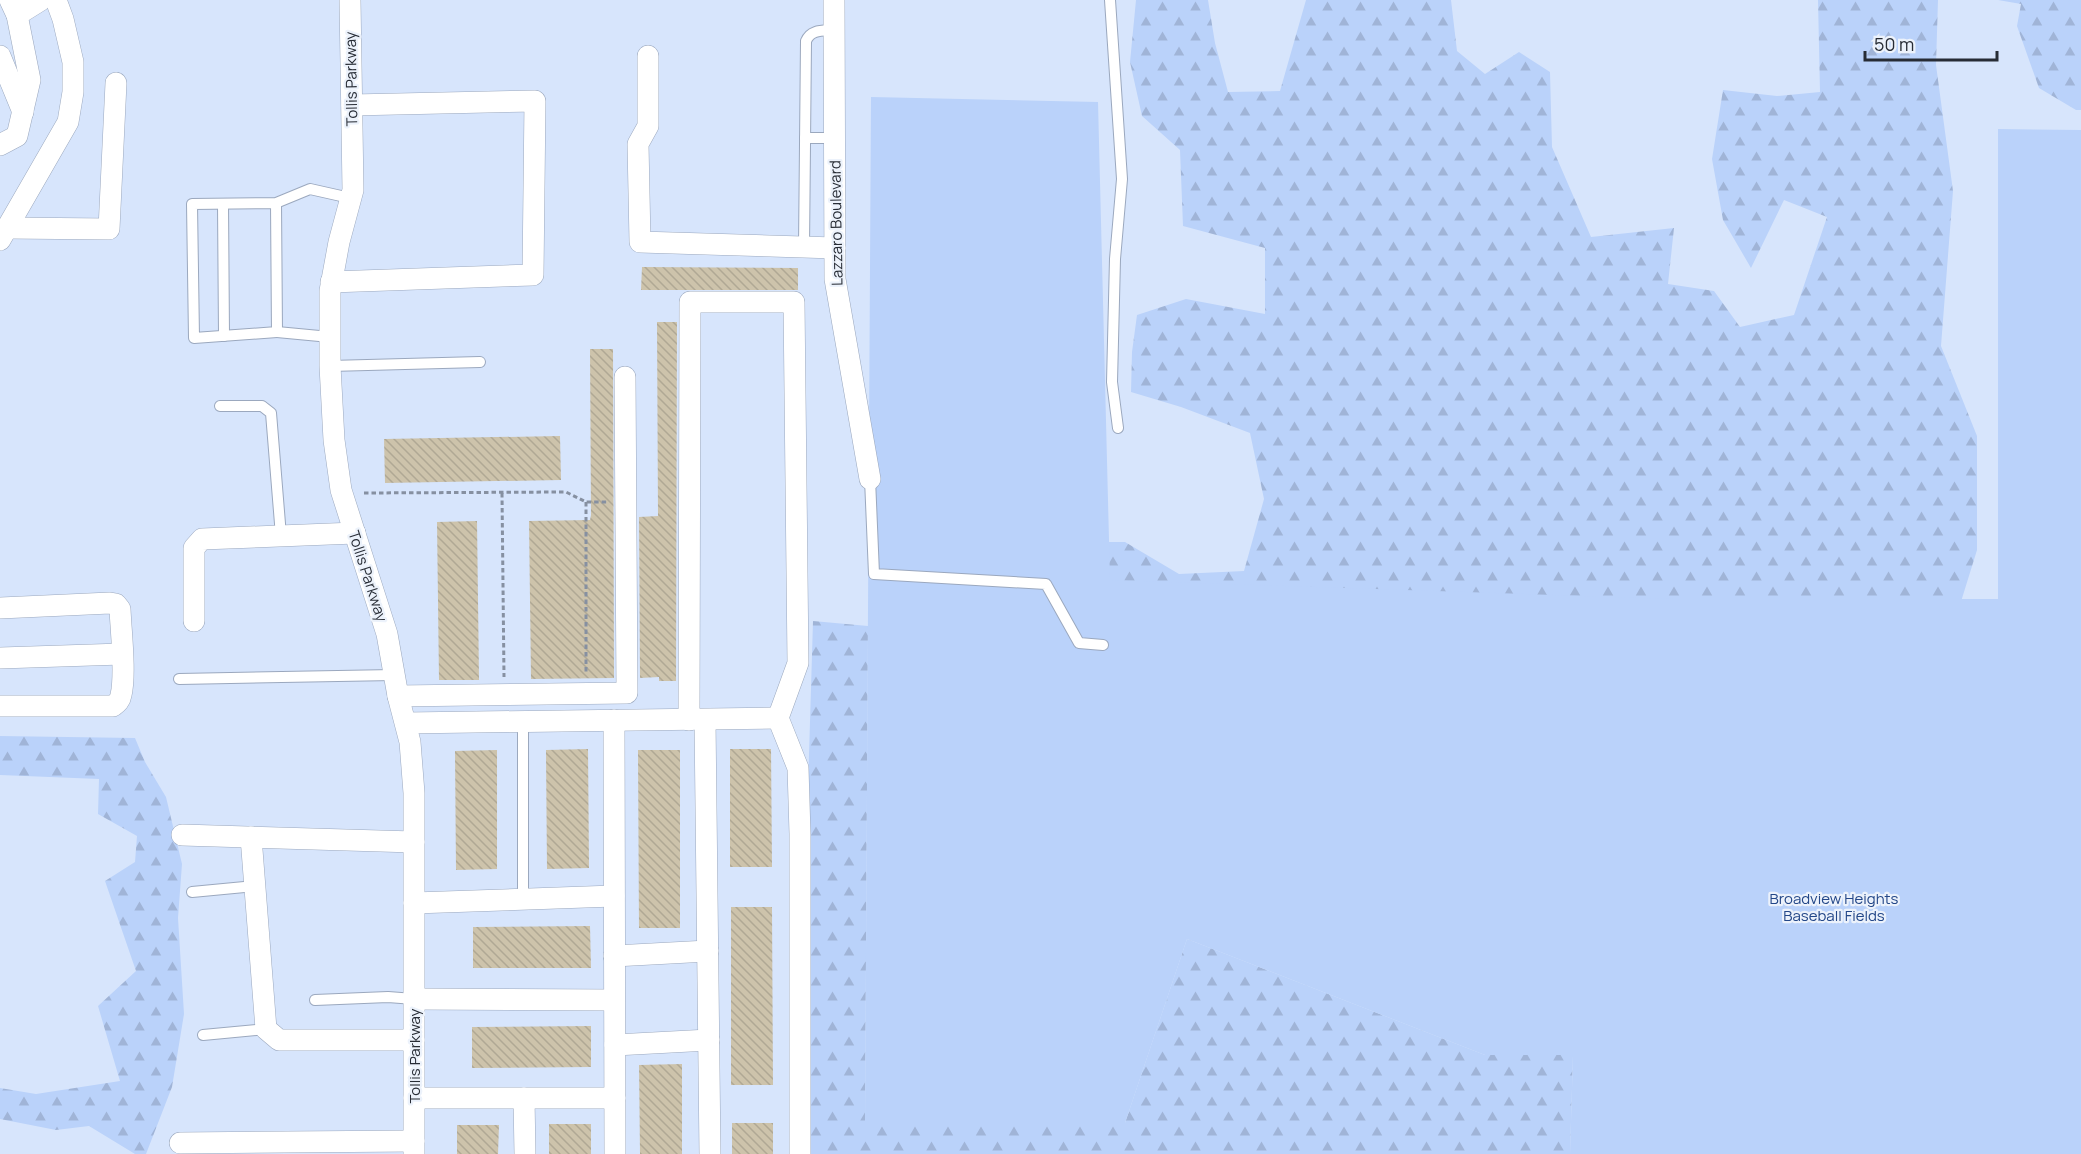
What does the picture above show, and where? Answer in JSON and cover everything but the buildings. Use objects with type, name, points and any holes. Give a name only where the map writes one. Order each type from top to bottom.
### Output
[{"type":"street","points":[[0,145],[17,136],[30,80],[14,7],[41,0]]},
{"type":"street","points":[[3,234],[68,122],[73,92],[73,62],[56,0]]},
{"type":"street","name":"Tollis Parkway","points":[[350,0],[352,190],[331,282],[330,366],[334,440],[341,490],[387,634],[398,696],[406,723],[414,793],[414,1148]]},
{"type":"street","name":"Lazzaro Boulevard","points":[[834,0],[835,279],[870,479]]},
{"type":"street","points":[[0,56],[23,112]]},
{"type":"street","points":[[648,56],[648,126],[638,144],[640,242],[835,248]]},
{"type":"street","points":[[3,234],[109,229],[116,82]]},
{"type":"street","points":[[331,282],[533,275],[535,100],[352,105]]},
{"type":"street","points":[[710,1154],[708,951],[697,720],[690,302],[794,302],[798,663],[778,718],[798,768],[800,1154]]},
{"type":"street","points":[[398,696],[627,693],[625,377]]},
{"type":"street","points":[[194,621],[194,548],[202,539],[355,533]]},
{"type":"street","points":[[0,608],[116,604],[120,609],[122,654],[122,694],[113,706],[0,706]]},
{"type":"street","points":[[0,658],[122,654]]},
{"type":"street","points":[[406,723],[778,718]]},
{"type":"street","points":[[614,720],[615,1154]]},
{"type":"street","points":[[182,835],[414,842]]},
{"type":"street","points":[[251,837],[266,1029],[279,1040],[414,1040]]},
{"type":"street","points":[[414,903],[614,896]]},
{"type":"street","points":[[614,956],[708,951]]},
{"type":"street","points":[[414,999],[614,1000]]},
{"type":"street","points":[[615,1045],[709,1040]]},
{"type":"street","points":[[414,1098],[615,1098]]},
{"type":"street","points":[[524,1098],[525,1154]]},
{"type":"street","points":[[180,1143],[414,1148]]},
{"type":"lane","points":[[1110,0],[1122,179],[1115,259],[1112,382],[1118,428]]},
{"type":"lane","points":[[804,247],[806,41],[813,32],[834,30]]},
{"type":"lane","points":[[805,138],[835,138]]},
{"type":"lane","points":[[330,337],[277,332],[194,338],[192,204],[276,203],[310,189],[350,198]]},
{"type":"lane","points":[[276,203],[277,332]]},
{"type":"lane","points":[[223,204],[224,336]]},
{"type":"lane","points":[[330,366],[480,362]]},
{"type":"lane","points":[[220,406],[262,405],[271,413],[281,536]]},
{"type":"lane","points":[[870,479],[874,574],[1046,584],[1079,643],[1103,645]]},
{"type":"lane","points":[[179,679],[394,675]]},
{"type":"lane","points":[[523,721],[523,899]]},
{"type":"lane","points":[[192,891],[255,886]]},
{"type":"lane","points":[[315,1000],[388,997],[414,999]]},
{"type":"lane","points":[[203,1035],[266,1029]]},
{"type":"path","points":[[364,494],[566,492],[586,502],[626,502]]},
{"type":"path","points":[[501,493],[504,695]]},
{"type":"path","points":[[586,502],[586,693]]},
{"type":"green space","points":[[1136,0],[1208,0],[1215,43],[1228,92],[1280,91],[1306,0],[1451,0],[1457,51],[1485,74],[1519,52],[1550,72],[1552,147],[1591,237],[1674,228],[1668,284],[1714,291],[1740,327],[1794,315],[1827,217],[1784,200],[1751,268],[1723,220],[1712,159],[1723,90],[1777,96],[1820,92],[1818,0],[1938,0],[1936,65],[1953,191],[1941,346],[1977,436],[1977,550],[1955,621],[1118,633],[1084,542],[1125,542],[1179,574],[1244,571],[1264,499],[1250,433],[1181,407],[1131,392],[1132,352],[1137,315],[1186,299],[1265,314],[1265,248],[1183,226],[1180,150],[1142,116],[1130,62]]},
{"type":"green space","points":[[1998,0],[2081,0],[2081,110],[2076,110],[2039,88],[2017,26],[2021,4]]},
{"type":"green space","name":"Broadview Heights Baseball Fields","points":[[871,97],[1098,102],[1110,580],[1673,599],[1998,599],[1998,129],[2081,130],[2081,1154],[1570,1154],[1573,1055],[1485,1055],[1187,939],[1125,1123],[865,1123]]},
{"type":"green space","points":[[813,621],[868,626],[865,1123],[1125,1123],[1187,939],[1485,1055],[1573,1055],[1570,1154],[807,1154],[806,856]]},
{"type":"green space","points":[[0,736],[135,738],[145,762],[166,797],[182,864],[178,918],[184,1014],[172,1087],[146,1154],[135,1154],[89,1126],[56,1130],[0,1119],[0,1088],[36,1094],[120,1081],[98,1006],[136,971],[105,881],[135,862],[137,836],[98,814],[99,779],[0,775]]}]
